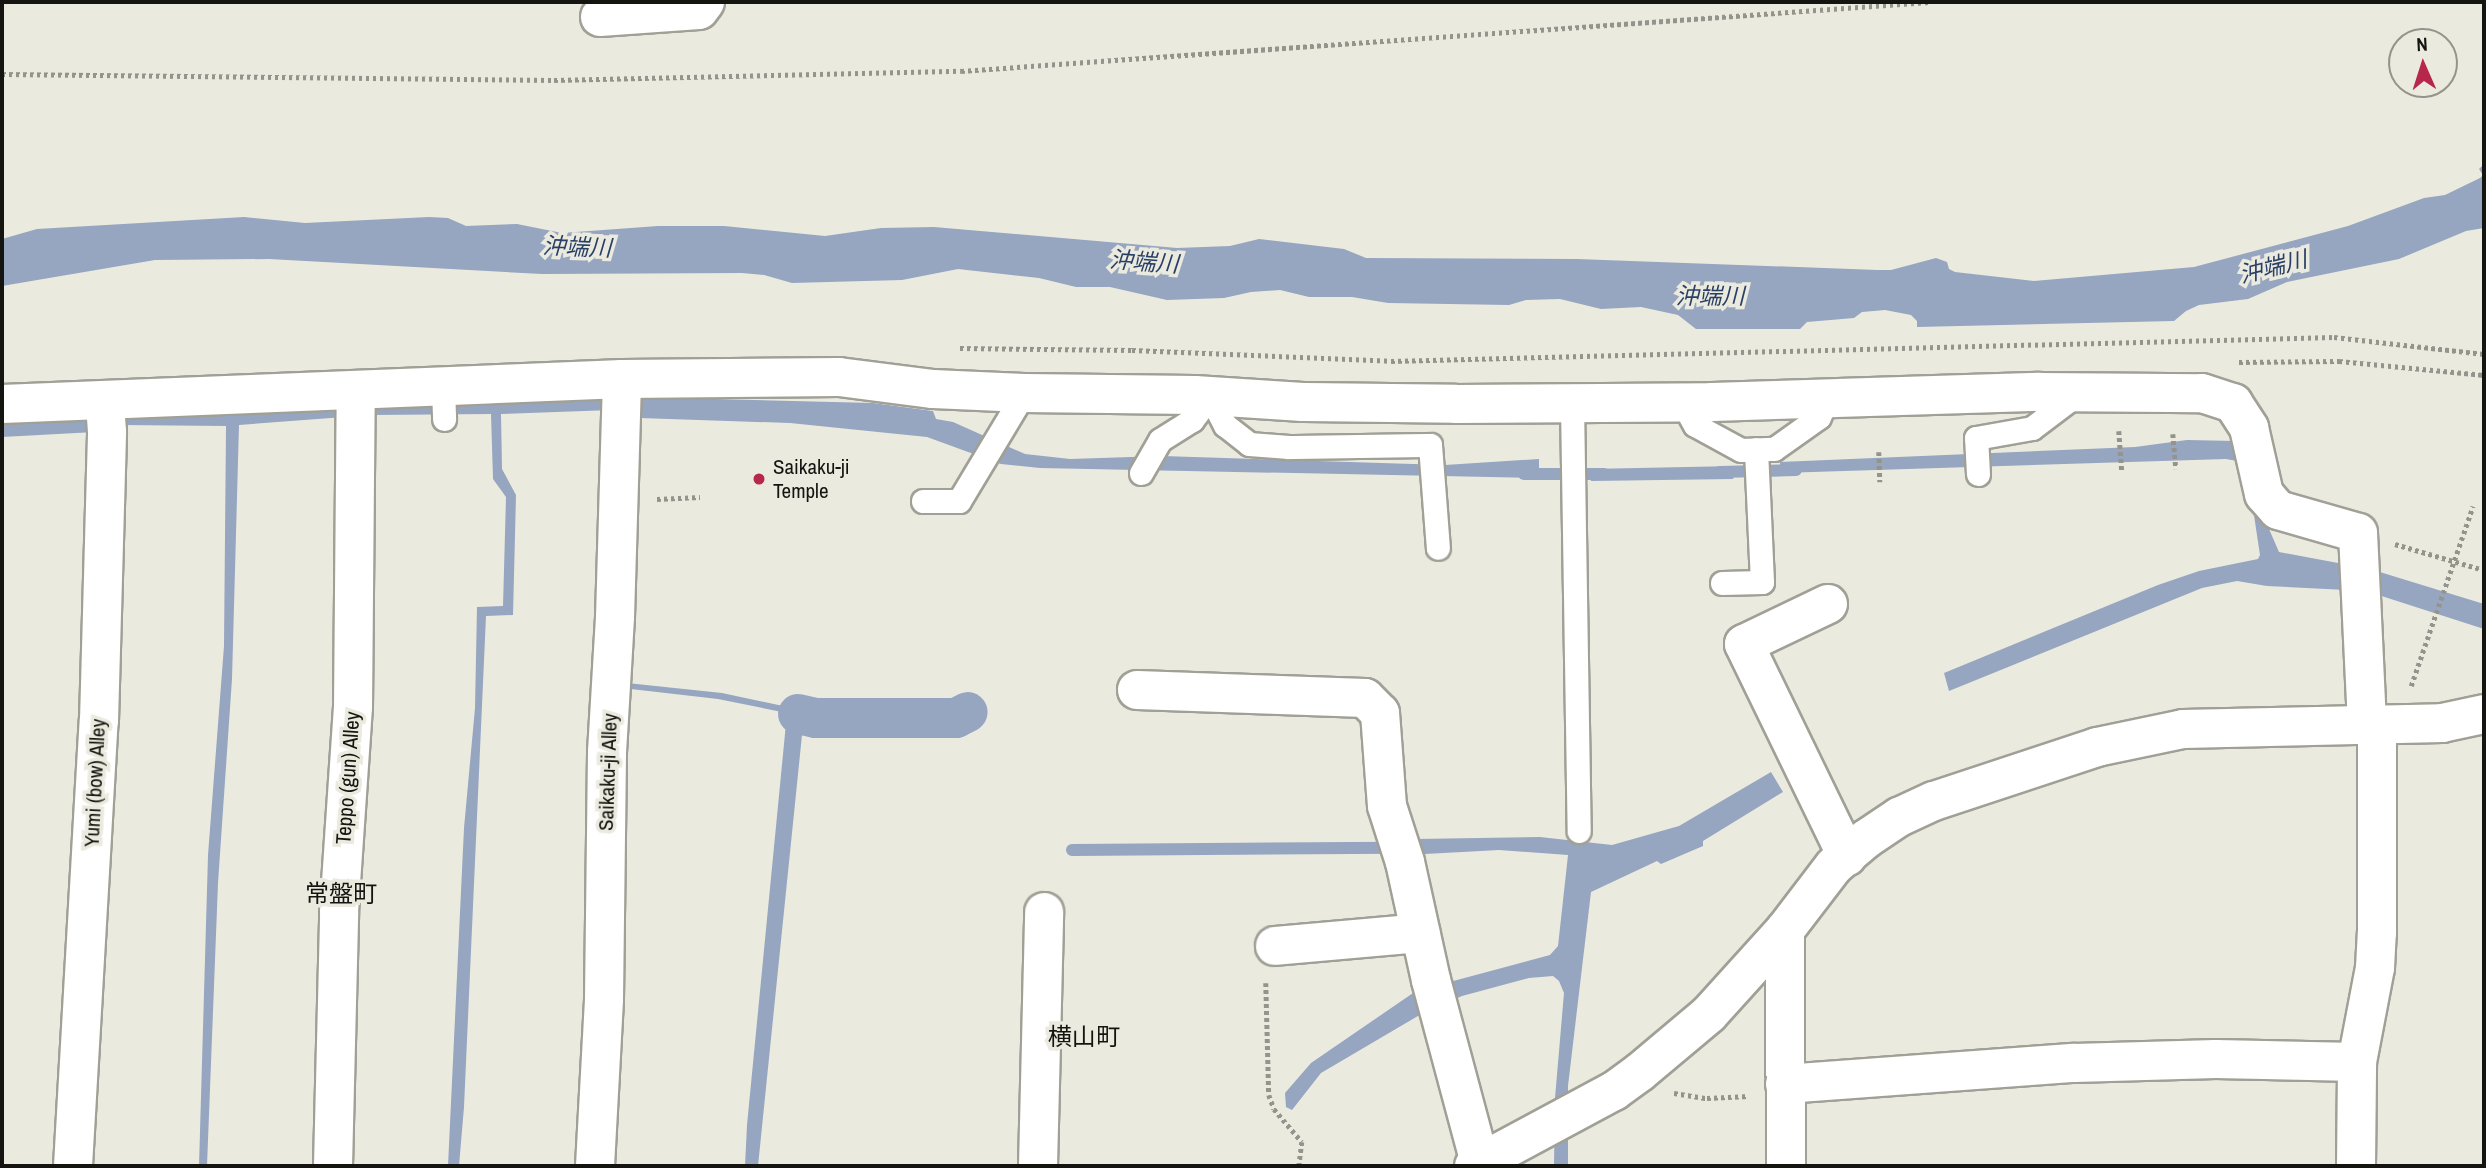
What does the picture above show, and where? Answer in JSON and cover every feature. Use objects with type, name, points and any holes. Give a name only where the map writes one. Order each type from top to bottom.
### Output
[{"type":"street","points":[[600,17],[699,10],[705,2]]},
{"type":"street","points":[[2,404],[106,415],[357,410],[443,401],[622,396],[839,377],[933,389],[1210,396],[1303,402],[1572,404],[2080,392],[2203,393],[2232,403],[2249,428],[2264,494],[2278,510],[2358,548],[2361,605],[2381,723],[2375,968],[2357,1062],[2356,1166]]},
{"type":"street","name":"Saikaku-ji Alley","points":[[595,1166],[604,999],[607,752],[624,639],[622,396]]},
{"type":"street","name":"Teppo (gun) Alley","points":[[332,1166],[339,912],[353,707],[357,410]]},
{"type":"street","name":"Yumi (bow) Alley","points":[[73,1166],[99,721],[106,415]]},
{"type":"street","points":[[1828,604],[1744,644],[1847,856]]},
{"type":"street","points":[[1137,690],[1365,698],[1380,713],[1387,806],[1477,1165],[1622,1085],[1709,1014],[1785,930],[1834,866],[1899,817],[1934,801],[2108,744],[2183,729],[2442,723],[2484,714]]},
{"type":"street","points":[[1038,1166],[1044,912]]},
{"type":"street","points":[[1785,930],[1786,1166]]},
{"type":"street","points":[[1275,946],[1420,933]]},
{"type":"street","points":[[1785,1089],[2074,1063],[2216,1059],[2357,1062]]},
{"type":"lane","points":[[1978,474],[1976,438],[2032,428],[2080,392]]},
{"type":"lane","points":[[923,501],[959,501],[1024,393]]},
{"type":"lane","points":[[1141,473],[1160,440],[1192,419],[1210,396],[1226,425],[1249,444],[1289,447],[1430,445],[1431,486],[1437,505],[1438,548]]},
{"type":"lane","points":[[1757,463],[1819,417],[1827,398]]},
{"type":"lane","points":[[1682,402],[1695,425],[1741,450],[1757,463],[1762,582],[1722,583]]},
{"type":"lane","points":[[1572,404],[1579,831]]},
{"type":"path","points":[[2,74],[554,80],[961,71],[1930,2]]},
{"type":"path","points":[[951,348],[1132,350],[1391,360],[2334,337],[2484,354]]},
{"type":"path","points":[[2118,423],[2122,472]]},
{"type":"path","points":[[2174,434],[2176,469]]},
{"type":"path","points":[[1879,452],[1880,482]]},
{"type":"path","points":[[649,500],[701,497]]},
{"type":"path","points":[[2381,723],[2435,616],[2473,506]]},
{"type":"path","points":[[2358,548],[2454,561],[2484,570]]},
{"type":"path","points":[[1275,946],[1266,968],[1269,1095],[1274,1109],[1302,1142],[1299,1166]]},
{"type":"path","points":[[1622,1085],[1707,1098],[1785,1089]]},
{"type":"water","name":"沖端川","points":[[2484,164],[2484,228],[2466,231],[2399,259],[2287,282],[2248,299],[2199,305],[2174,321],[1917,327],[1917,321],[1911,315],[1885,310],[1862,312],[1854,318],[1807,322],[1800,329],[1696,329],[1678,315],[1641,307],[1601,309],[1560,299],[1526,300],[1509,305],[1388,303],[1352,297],[1309,297],[1280,290],[1251,292],[1224,298],[1167,300],[1110,287],[1076,287],[1039,278],[958,269],[902,280],[792,283],[764,275],[742,273],[542,274],[269,259],[155,260],[2,286],[2,239],[37,229],[244,217],[305,223],[429,217],[448,218],[466,226],[517,224],[562,233],[658,226],[724,226],[825,236],[881,228],[934,227],[1177,248],[1230,246],[1259,239],[1344,249],[1366,258],[1577,259],[1891,270],[1936,258],[1947,262],[1949,269],[1955,272],[2034,281],[2194,267],[2348,226],[2424,198],[2445,195],[2480,178],[2483,175],[2479,169]]},
{"type":"water","points":[[638,397],[873,403],[933,411],[936,419],[953,422],[1025,454],[1070,459],[1162,456],[1445,465],[1539,459],[1539,478],[1040,468],[1001,464],[927,437],[790,423],[640,418],[612,410],[501,414],[502,469],[516,495],[513,615],[486,616],[464,1107],[459,1166],[448,1166],[464,828],[475,708],[477,607],[503,606],[506,497],[493,479],[491,414],[371,415],[239,425],[232,679],[218,883],[207,1166],[199,1166],[208,855],[224,646],[226,426],[121,425],[95,432],[2,437],[2,420]]},
{"type":"water","points":[[2187,440],[2235,441],[2261,469],[2269,529],[2279,552],[2370,569],[2484,604],[2484,629],[2366,591],[2267,586],[2237,581],[2202,588],[1949,691],[1944,673],[2158,585],[2199,571],[2258,559],[2260,555],[2247,469],[2237,461],[2226,459],[1781,473],[1780,462],[2135,447]]},
{"type":"water","points":[[1736,466],[1733,479],[1591,481],[1589,469]]},
{"type":"water","points":[[627,683],[722,693],[788,707],[805,705],[813,723],[802,735],[758,1166],[745,1166],[747,1125],[787,713],[718,699],[622,688]]},
{"type":"water","points":[[1771,772],[1783,792],[1703,841],[1703,846],[1661,864],[1657,861],[1591,892],[1568,1086],[1568,1166],[1554,1166],[1555,1098],[1564,993],[1559,981],[1553,976],[1529,978],[1462,996],[1423,1013],[1321,1073],[1292,1110],[1286,1107],[1285,1093],[1311,1063],[1416,991],[1550,955],[1558,946],[1568,855],[1499,850],[1425,854],[1416,839],[1540,837],[1612,845],[1679,826]]},
{"type":"waterway","points":[[1720,472],[1796,470]]},
{"type":"waterway","points":[[1524,474],[1604,474]]},
{"type":"waterway","points":[[798,714],[816,718],[956,718],[968,712]]},
{"type":"waterway","points":[[1072,850],[1395,848]]},
{"type":"place","name":"Saikaku-ji Temple","points":[[759,479]]},
{"type":"district","name":"常盤町","points":[[341,894]]},
{"type":"district","name":"横山町","points":[[1084,1037]]}]
